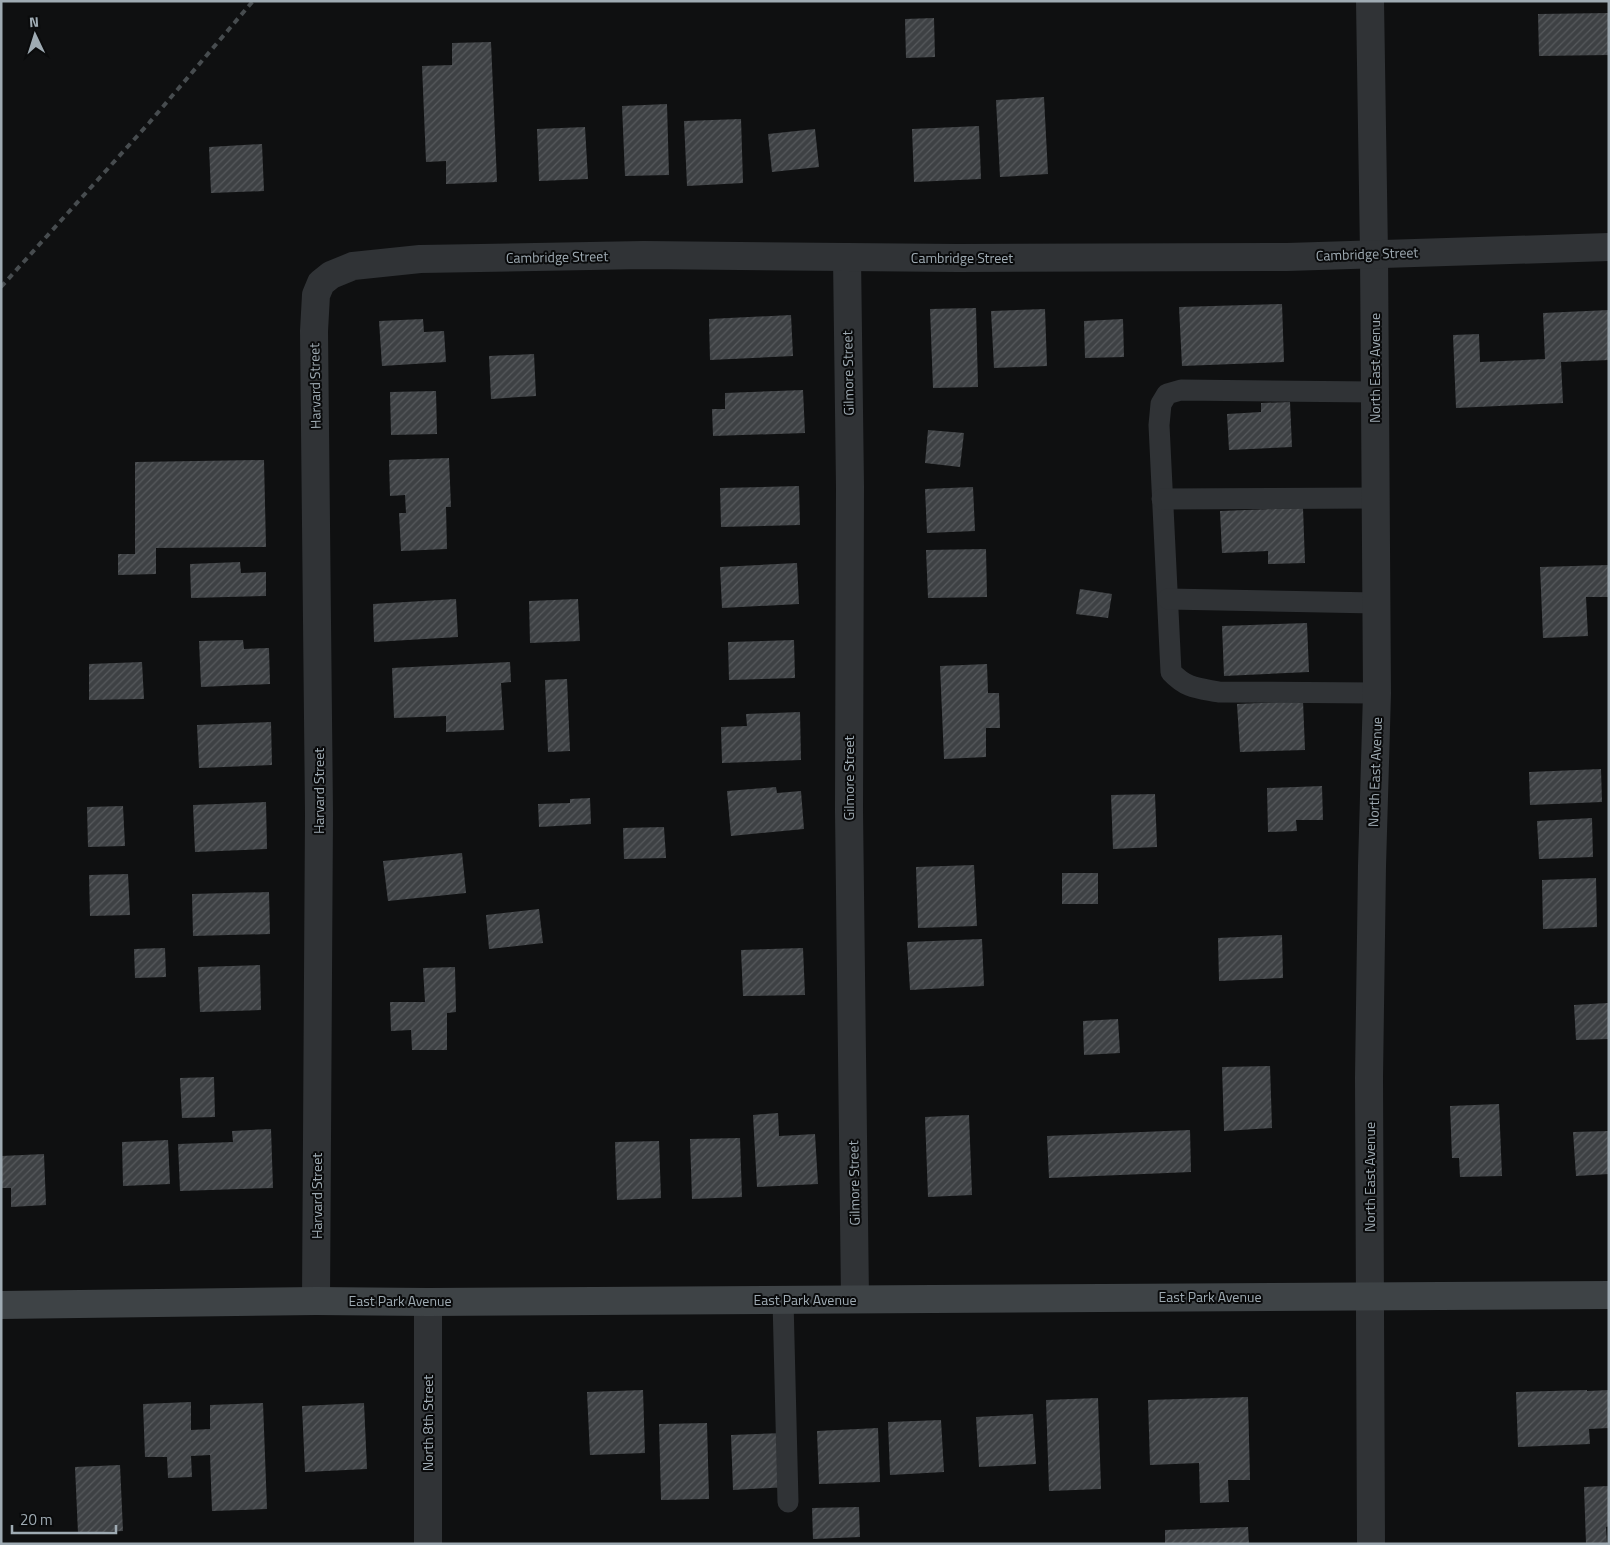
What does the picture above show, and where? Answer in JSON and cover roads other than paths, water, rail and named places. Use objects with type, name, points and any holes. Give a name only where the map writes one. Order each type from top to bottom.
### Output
[{"type":"main road","name":"East Park Avenue","points":[[1,1305],[316,1301],[428,1302],[1609,1295]]},
{"type":"street","name":"North East Avenue","points":[[1370,1],[1377,693],[1370,1011],[1371,1544]]},
{"type":"street","name":"Cambridge Street","points":[[321,283],[331,275],[353,266],[420,259],[644,255],[958,258],[1277,257],[1609,247]]},
{"type":"street","name":"Gilmore Street","points":[[847,257],[850,487],[849,811],[855,1299]]},
{"type":"street","name":"Harvard Street","points":[[316,1301],[320,814],[314,331],[316,295],[321,283]]},
{"type":"street","name":"North 8th Street","points":[[428,1302],[428,1544]]},
{"type":"lane","points":[[1375,392],[1181,390],[1167,394],[1161,404],[1159,425],[1172,672],[1180,682],[1195,688],[1219,692],[1377,693]]},
{"type":"lane","points":[[1162,499],[1376,498]]},
{"type":"lane","points":[[1168,599],[1376,603]]},
{"type":"lane","points":[[784,1300],[788,1502]]},
{"type":"railway","points":[[1,287],[149,123],[253,1]]}]
